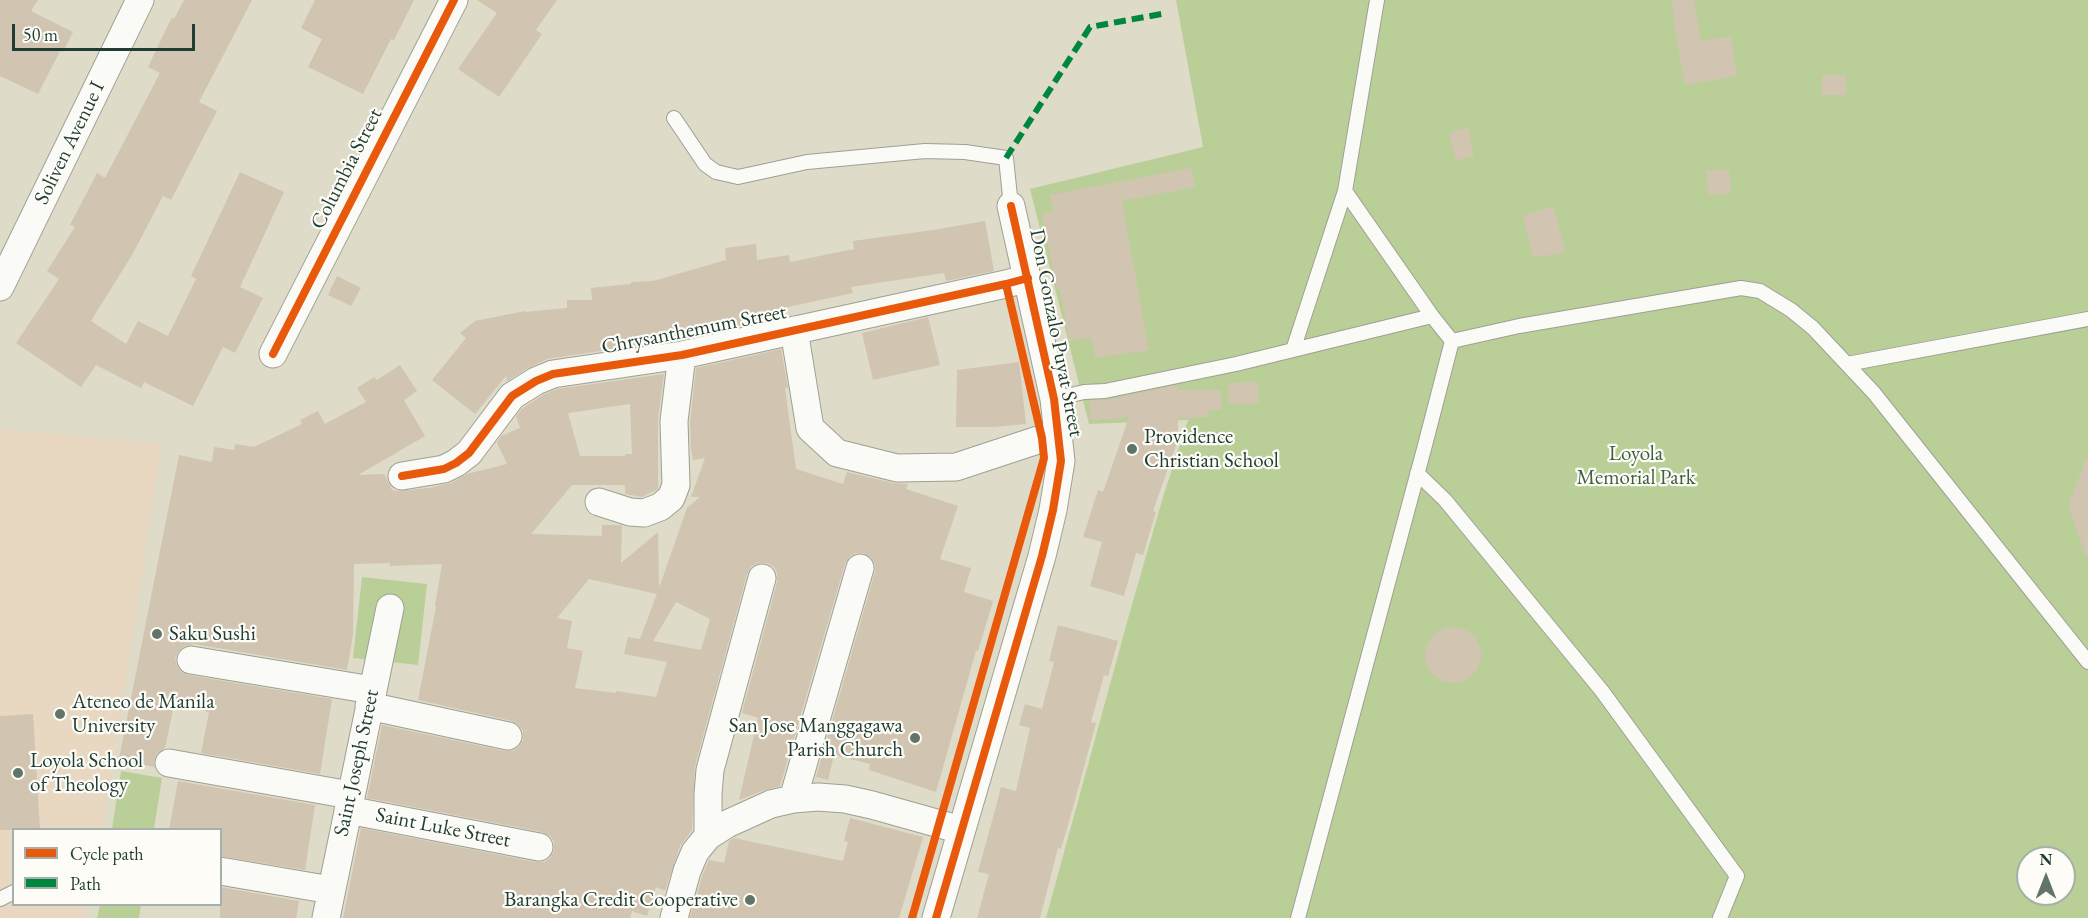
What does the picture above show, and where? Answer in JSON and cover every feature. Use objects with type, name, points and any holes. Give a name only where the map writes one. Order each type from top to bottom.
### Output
[{"type":"street","name":"Soliven Avenue Ⅰ","points":[[0,287],[140,0]]},
{"type":"street","name":"Columbia Street","points":[[273,354],[454,0]]},
{"type":"street","name":"Don Gonzalo Puyat Street","points":[[936,918],[1045,544],[1061,462],[1054,399],[1011,206]]},
{"type":"street","name":"Chrysanthemum Street","points":[[402,476],[444,469],[456,463],[469,453],[512,396],[536,381],[553,374],[682,355],[1028,278]]},
{"type":"street","points":[[794,330],[810,428],[837,453],[897,468],[956,467],[1059,433]]},
{"type":"street","points":[[599,502],[638,513],[660,507],[672,498],[676,485],[674,421],[682,355]]},
{"type":"street","points":[[793,799],[860,568]]},
{"type":"street","points":[[708,836],[710,770],[762,578]]},
{"type":"street","name":"Saint Joseph Street","points":[[326,918],[390,608]]},
{"type":"street","points":[[191,660],[370,698],[508,736]]},
{"type":"street","name":"Saint Luke Street","points":[[169,763],[539,847]]},
{"type":"street","points":[[674,918],[687,871],[695,852],[708,836],[745,814],[771,804],[819,797],[845,799],[961,830]]},
{"type":"street","points":[[222,871],[331,890]]},
{"type":"lane","points":[[1293,351],[1345,191],[1377,0]]},
{"type":"lane","points":[[674,118],[705,164],[716,172],[738,177],[807,162],[925,151],[965,152],[1006,158],[1011,206]]},
{"type":"lane","points":[[1345,191],[1452,341]]},
{"type":"lane","points":[[1452,341],[1519,326],[1741,288],[1761,291],[1791,310],[1813,328],[1874,393],[2088,662]]},
{"type":"lane","points":[[1054,399],[1084,392],[1105,391],[1293,351],[1432,316]]},
{"type":"lane","points":[[1847,364],[2088,319]]},
{"type":"lane","points":[[1298,918],[1452,341]]},
{"type":"lane","points":[[1417,473],[1444,500],[1602,691],[1737,876],[1720,918]]},
{"type":"shaded area","name":"Ateneo de Manila University","points":[[0,429],[162,444],[103,828],[12,828],[12,906],[87,906],[85,918],[0,918]]},
{"type":"green space","name":"Loyola Memorial Park","points":[[1176,0],[2088,0],[2088,918],[1046,918],[1129,615],[1188,420],[1089,424],[1030,189],[1203,147]]},
{"type":"green space","points":[[362,577],[427,584],[418,665],[353,658]]},
{"type":"green space","points":[[121,771],[162,778],[154,828],[112,828]]},
{"type":"green space","points":[[100,906],[141,906],[139,918],[97,918]]},
{"type":"building","points":[[0,0],[38,0],[31,11],[73,32],[63,52],[60,51],[38,94],[0,76]]},
{"type":"building","points":[[184,0],[252,0],[199,102],[217,111],[171,200],[163,196],[132,255],[91,321],[126,344],[138,321],[168,336],[196,279],[191,276],[240,172],[284,192],[240,287],[263,298],[235,353],[223,347],[193,406],[144,382],[141,388],[96,365],[81,387],[16,343],[59,279],[47,271],[75,227],[70,225],[97,173],[105,178],[160,73],[148,67],[172,17],[174,19]]},
{"type":"building","points":[[315,0],[414,0],[363,94],[308,67],[322,39],[301,28]]},
{"type":"building","points":[[477,0],[557,0],[536,30],[542,34],[499,97],[458,69],[497,13]]},
{"type":"building","points":[[1672,0],[1694,0],[1701,41],[1731,36],[1737,76],[1685,85]]},
{"type":"building","points":[[1822,75],[1846,75],[1846,95],[1822,95]]},
{"type":"building","points":[[1468,128],[1474,156],[1456,160],[1449,132]]},
{"type":"building","points":[[1191,168],[1195,187],[1122,201],[1149,350],[1095,358],[1091,337],[1069,341],[1042,214],[1053,212],[1050,195]]},
{"type":"building","points":[[1729,169],[1731,193],[1708,195],[1706,171]]},
{"type":"building","points":[[1553,206],[1566,252],[1533,258],[1523,216]]},
{"type":"building","points":[[985,221],[994,271],[946,281],[944,273],[851,287],[853,293],[774,310],[774,319],[679,339],[547,359],[507,381],[506,376],[475,414],[432,380],[466,338],[460,333],[475,321],[525,311],[567,308],[567,300],[592,300],[591,288],[653,281],[726,260],[725,248],[756,244],[757,260],[789,255],[790,262],[854,249],[853,241]]},
{"type":"building","points":[[337,276],[361,288],[351,306],[328,295]]},
{"type":"building","points":[[928,317],[940,365],[873,380],[862,333]]},
{"type":"building","points":[[781,349],[788,388],[785,388],[796,469],[843,484],[847,472],[893,483],[908,484],[906,489],[958,506],[940,559],[971,568],[964,592],[993,601],[978,651],[976,651],[936,792],[869,770],[870,764],[834,755],[828,780],[816,777],[875,572],[872,558],[864,553],[850,556],[845,564],[780,786],[739,800],[758,718],[742,713],[777,582],[774,567],[767,563],[759,563],[751,567],[747,574],[695,766],[692,830],[680,846],[665,891],[656,887],[647,916],[632,911],[630,918],[343,918],[361,828],[536,862],[545,862],[554,851],[554,841],[542,832],[367,798],[382,725],[505,751],[513,751],[523,740],[523,731],[512,721],[418,700],[442,564],[390,566],[390,563],[354,564],[353,635],[347,670],[194,644],[185,646],[179,651],[175,658],[177,666],[181,672],[188,675],[332,699],[320,774],[201,753],[209,712],[174,705],[165,748],[157,753],[154,767],[119,759],[179,455],[212,462],[214,447],[234,450],[235,444],[254,447],[302,424],[300,420],[318,411],[325,424],[366,402],[357,388],[374,377],[377,380],[400,365],[417,391],[404,400],[425,436],[358,475],[384,474],[392,490],[397,491],[429,488],[451,483],[467,474],[507,464],[497,443],[501,436],[520,428],[516,416],[523,408],[543,395],[557,389],[664,374],[658,419],[658,489],[642,497],[625,494],[625,485],[572,485],[531,534],[602,536],[602,525],[620,525],[622,526],[621,563],[658,532],[659,588],[687,508],[700,497],[691,497],[705,458],[693,460],[691,449],[690,422],[696,368]],"holes":[[[630,404],[632,454],[580,456],[568,413]],[[589,579],[657,594],[640,639],[628,637],[624,654],[667,662],[656,697],[575,688],[583,651],[567,648],[572,621],[557,618]],[[676,602],[710,619],[701,650],[653,641]]]},
{"type":"building","points":[[1019,362],[1026,424],[956,427],[957,370]]},
{"type":"building","points":[[1258,382],[1259,403],[1229,404],[1228,383]]},
{"type":"building","points":[[1177,385],[1178,390],[1221,390],[1221,410],[1208,410],[1208,417],[1178,418],[1178,440],[1153,511],[1156,512],[1143,555],[1136,553],[1124,596],[1090,586],[1102,542],[1083,537],[1098,490],[1103,492],[1129,417],[1091,421],[1089,401],[1107,400]]},
{"type":"building","points":[[2086,458],[2088,458],[2088,555],[2086,555],[2068,506]]},
{"type":"building","points":[[1058,625],[1118,641],[1108,676],[1104,675],[1091,722],[1096,723],[1072,811],[1061,849],[1058,848],[1040,918],[977,918],[989,874],[978,872],[1001,787],[1016,791],[1030,728],[1019,725],[1025,704],[1042,709],[1054,662],[1049,661]]},
{"type":"building","points":[[1447,627],[1459,627],[1469,631],[1477,639],[1481,655],[1477,671],[1469,679],[1459,683],[1447,683],[1437,679],[1429,671],[1425,661],[1425,649],[1429,639],[1437,631]]},
{"type":"building","name":"Loyola School of Theology","points":[[33,714],[40,828],[0,830],[0,716]]},
{"type":"building","points":[[178,781],[315,805],[305,870],[222,856],[222,828],[169,828]]},
{"type":"building","points":[[850,818],[923,837],[899,918],[690,918],[709,860],[724,863],[729,841],[734,838],[843,861],[848,842],[844,841]]},
{"type":"building","points":[[222,887],[299,901],[296,918],[220,918]]},
{"type":"marked path","points":[[1006,158],[1090,27],[1167,13]]},
{"type":"cycle path","points":[[273,354],[454,0]]},
{"type":"cycle path","points":[[936,918],[1042,556],[1061,461],[1054,399],[1011,206]]},
{"type":"cycle path","points":[[402,476],[444,469],[456,463],[469,453],[512,396],[536,381],[553,374],[682,355],[1028,278]]},
{"type":"cycle path","points":[[912,918],[1044,458],[1042,438],[1006,284]]},
{"type":"place","name":"Providence Christian School","points":[[1132,449]]},
{"type":"place","name":"Saku Sushi","points":[[157,634]]},
{"type":"place","name":"Ateneo de Manila University","points":[[60,714]]},
{"type":"place","name":"San Jose Manggagawa Parish Church","points":[[915,738]]},
{"type":"place","name":"Loyola School of Theology","points":[[18,773]]},
{"type":"place","name":"Barangka Credit Cooperative","points":[[750,900]]}]
